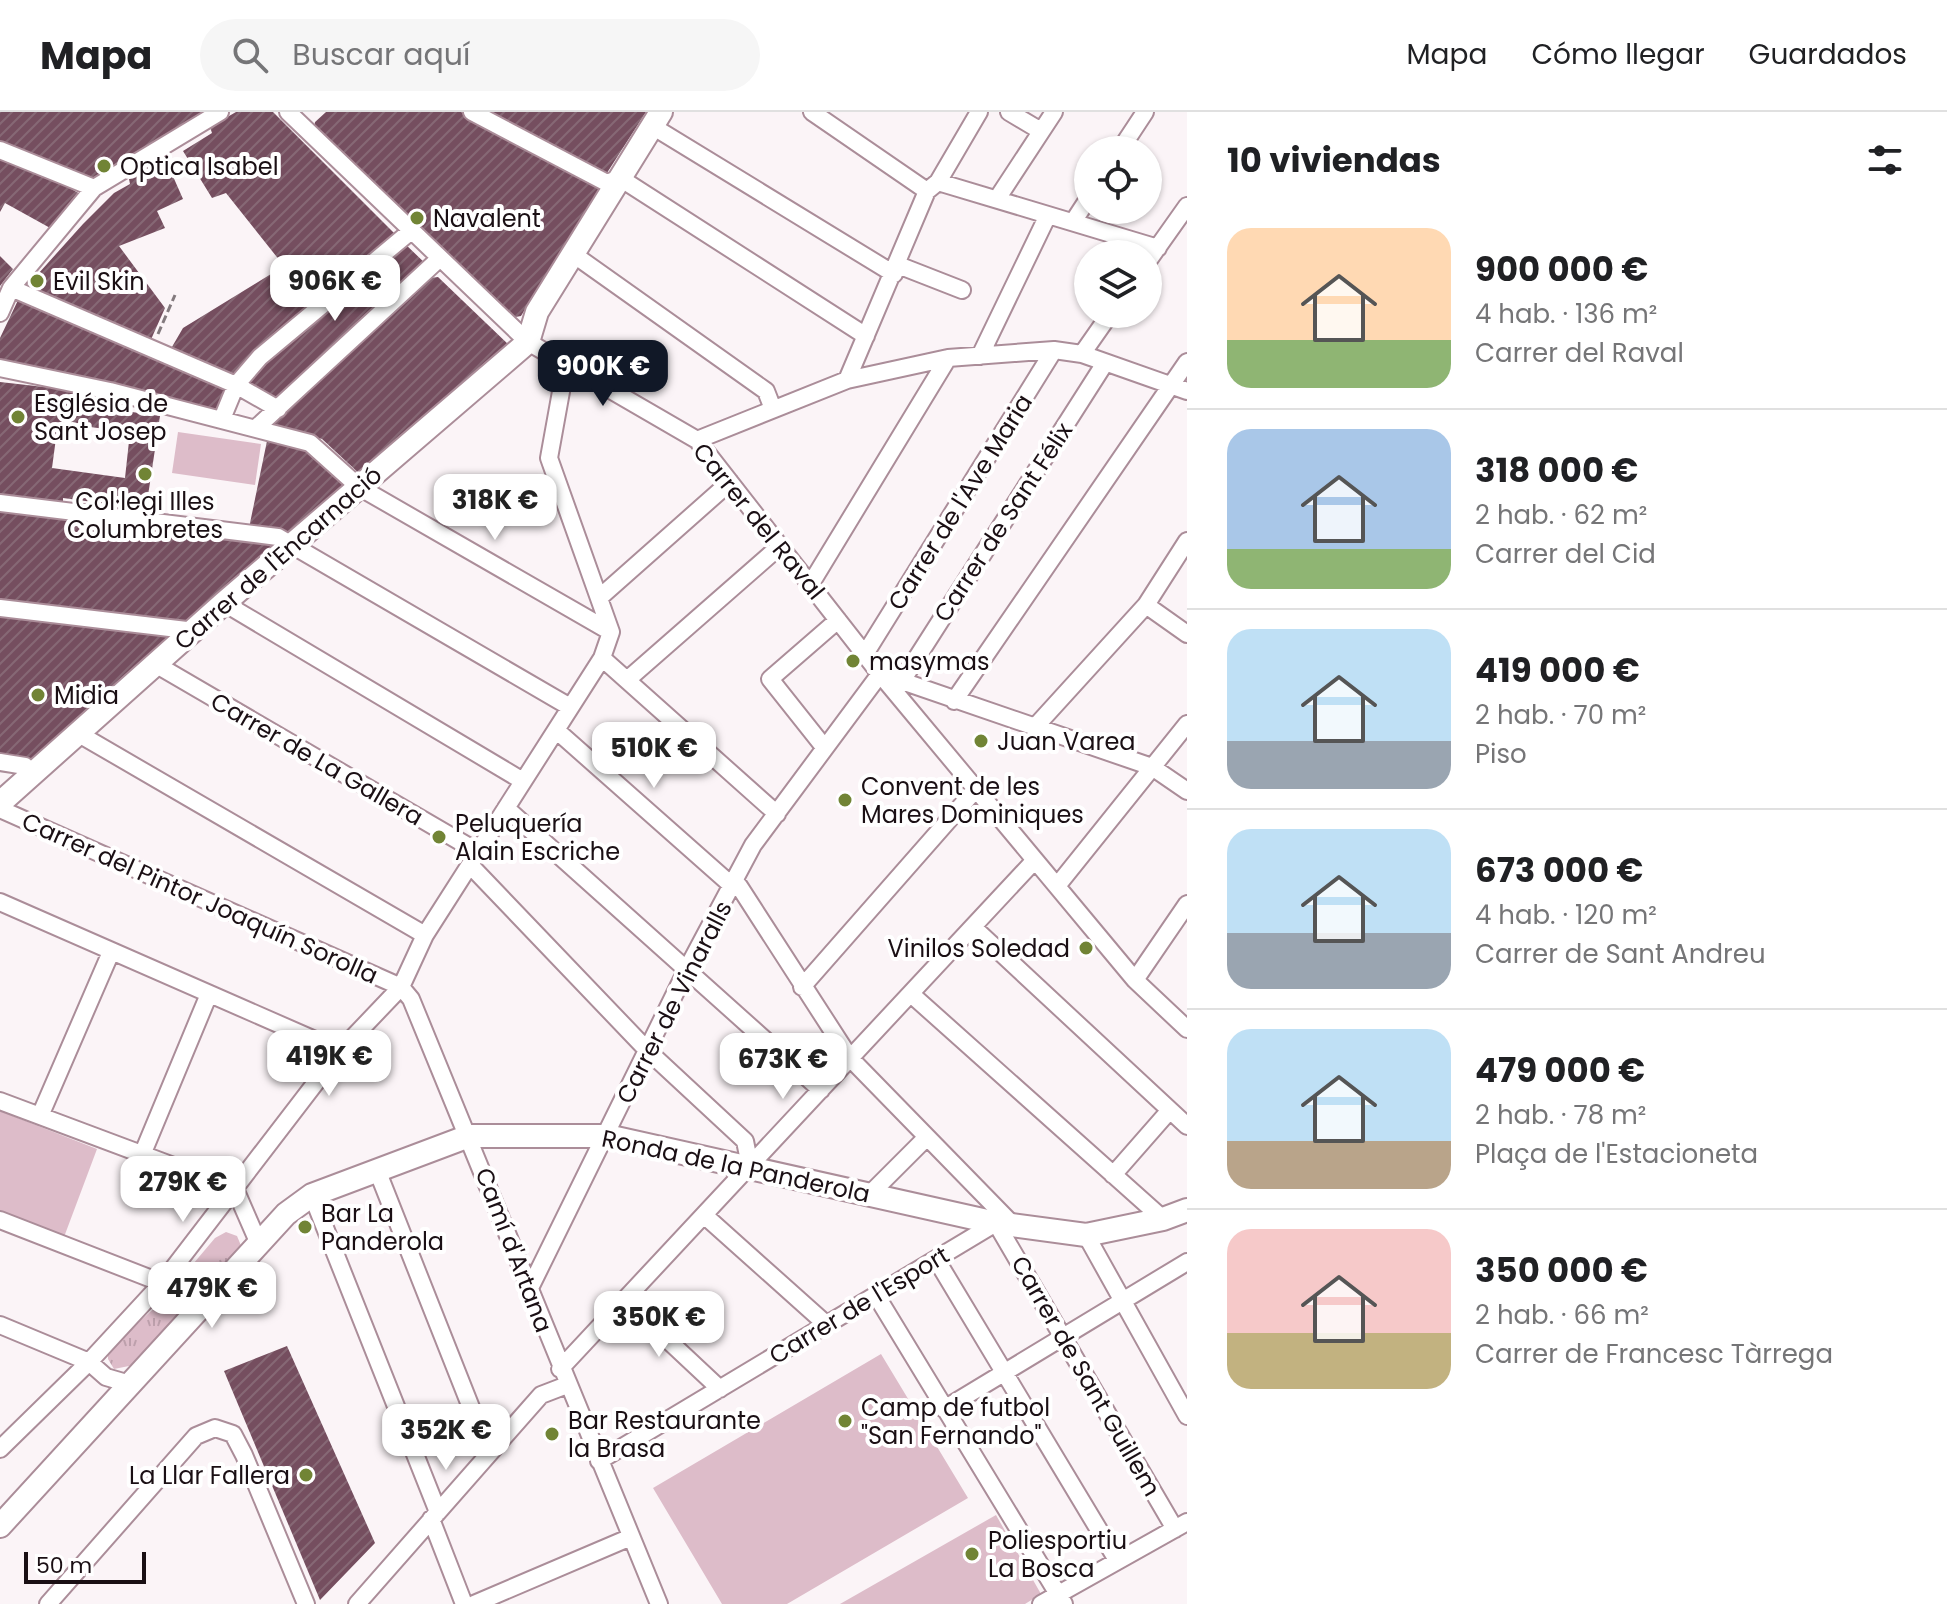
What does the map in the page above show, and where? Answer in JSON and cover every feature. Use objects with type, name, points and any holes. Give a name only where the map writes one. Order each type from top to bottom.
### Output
[{"type":"street","points":[[0,313],[11,288],[94,188],[220,112]]},
{"type":"street","name":"Carrer del Raval","points":[[289,112],[528,342],[697,440],[880,674],[1135,980],[1187,1029]]},
{"type":"street","points":[[472,112],[607,183],[620,178]]},
{"type":"street","points":[[812,112],[932,186],[997,199],[1073,222],[1118,240]]},
{"type":"street","points":[[847,380],[932,186],[979,112]]},
{"type":"street","points":[[1009,112],[1041,131]]},
{"type":"street","points":[[997,199],[1054,112]]},
{"type":"street","points":[[1129,136],[1145,112]]},
{"type":"street","points":[[528,342],[537,312],[656,119],[896,270],[962,290]]},
{"type":"street","points":[[0,150],[94,188]]},
{"type":"street","points":[[620,178],[866,336]]},
{"type":"street","points":[[1162,241],[1187,206]]},
{"type":"street","points":[[980,356],[1048,215]]},
{"type":"street","points":[[222,419],[236,385],[260,357],[411,231]]},
{"type":"street","points":[[573,254],[766,391],[773,409]]},
{"type":"street","points":[[256,428],[440,258]]},
{"type":"street","points":[[11,288],[236,385],[278,409]]},
{"type":"street","points":[[1082,354],[1100,328]]},
{"type":"street","name":"Carrer de l'Encarnació","points":[[0,803],[224,603],[528,342]]},
{"type":"street","points":[[697,440],[847,380],[948,358],[1054,350],[1082,354],[1187,391]]},
{"type":"street","name":"Carrer de l'Ave Maria","points":[[865,654],[1054,350]]},
{"type":"street","points":[[810,585],[948,358]]},
{"type":"street","points":[[954,701],[1187,362]]},
{"type":"street","name":"Carrer de Sant Félix","points":[[902,681],[1105,363]]},
{"type":"street","points":[[0,1449],[89,1362],[162,1283],[340,1051],[401,987],[425,935],[602,658],[611,632],[549,458],[566,364]]},
{"type":"street","points":[[0,368],[222,419],[310,443],[359,487],[611,632]]},
{"type":"street","points":[[599,598],[730,482]]},
{"type":"street","points":[[0,503],[278,537],[294,543],[570,707]]},
{"type":"street","points":[[1035,727],[1146,605],[1187,541]]},
{"type":"street","points":[[627,680],[780,546]]},
{"type":"street","points":[[224,603],[523,781]]},
{"type":"street","points":[[1146,605],[1187,634]]},
{"type":"street","points":[[0,608],[195,631]]},
{"type":"street","points":[[824,747],[770,679],[838,620]]},
{"type":"street","points":[[602,658],[777,814]]},
{"type":"street","name":"Carrer de La Gallera","points":[[157,665],[474,858],[648,1051],[745,1141],[750,1166]]},
{"type":"street","points":[[880,674],[1152,767],[1187,791]]},
{"type":"street","name":"Carrer de Vinaralls","points":[[529,1290],[687,969],[753,845],[880,674]]},
{"type":"street","points":[[1057,886],[1187,724]]},
{"type":"street","name":"Carrer de Sant Guillem","points":[[556,730],[734,885],[739,886],[850,1058],[1005,1224],[1063,1337],[1181,1525]]},
{"type":"street","points":[[79,734],[425,935]]},
{"type":"street","points":[[0,762],[25,766],[29,774]]},
{"type":"street","points":[[802,987],[976,789]]},
{"type":"street","points":[[506,808],[821,1090]]},
{"type":"street","name":"Carrer del Pintor Joaquín Sorolla","points":[[0,809],[401,987]]},
{"type":"street","points":[[357,1604],[541,1395],[563,1377],[625,1300],[1035,860]]},
{"type":"street","points":[[0,902],[340,1051]]},
{"type":"street","points":[[1135,980],[1187,904]]},
{"type":"street","points":[[973,927],[1187,1126]]},
{"type":"street","points":[[40,1116],[111,952]]},
{"type":"street","name":"Camí d'Artana","points":[[401,987],[411,999],[469,1136],[563,1377],[659,1604]]},
{"type":"street","points":[[142,1155],[209,994]]},
{"type":"street","points":[[911,994],[1163,1219]]},
{"type":"street","points":[[0,1101],[235,1189],[259,1244]]},
{"type":"street","points":[[1113,1175],[1170,1110]]},
{"type":"street","name":"Ronda de la Panderola","points":[[0,1526],[286,1214],[312,1195],[469,1136],[607,1136],[1005,1224],[1086,1235],[1163,1219],[1187,1210]]},
{"type":"street","points":[[870,1194],[927,1137]]},
{"type":"street","points":[[377,1170],[489,1453]]},
{"type":"street","points":[[312,1195],[434,1516],[464,1604]]},
{"type":"street","points":[[704,1215],[827,1325]]},
{"type":"street","points":[[0,1220],[162,1283]]},
{"type":"street","name":"Carrer de l'Esport","points":[[599,1461],[936,1259],[1005,1224]]},
{"type":"street","points":[[1086,1235],[1187,1416]]},
{"type":"street","points":[[936,1259],[1117,1560]]},
{"type":"street","points":[[944,1409],[1187,1262]]},
{"type":"street","points":[[876,1295],[1060,1599]]},
{"type":"street","points":[[625,1300],[720,1389]]},
{"type":"street","points":[[0,1325],[89,1362],[106,1377],[130,1384]]},
{"type":"street","points":[[48,1604],[196,1436],[215,1428],[233,1434],[244,1455],[306,1604]]},
{"type":"street","points":[[1041,1604],[1060,1599],[1117,1560],[1181,1525]]},
{"type":"street","points":[[474,1604],[514,1596],[631,1537]]},
{"type":"path","points":[[150,348],[175,295]]},
{"type":"green space","points":[[178,432],[261,444],[255,485],[172,473]]},
{"type":"green space","points":[[0,1111],[97,1149],[64,1237],[0,1212]]},
{"type":"green space","points":[[226,1232],[237,1236],[242,1248],[134,1365],[114,1369],[108,1359],[108,1350],[161,1302],[215,1238]]},
{"type":"green space","name":"Camp de futbol \"San Fernando\"","points":[[881,1354],[968,1498],[787,1604],[722,1604],[653,1488]]},
{"type":"green space","name":"Poliesportiu La Bosca","points":[[996,1515],[1041,1594],[1025,1604],[840,1604]]},
{"type":"building","points":[[0,112],[215,112],[92,183],[0,146]]},
{"type":"building","points":[[236,112],[273,112],[397,236],[234,381],[169,352],[183,328],[284,266],[226,193],[212,198],[183,151],[212,133],[210,127]]},
{"type":"building","points":[[326,112],[461,112],[595,182],[599,190],[521,316],[510,318],[314,128],[315,122]]},
{"type":"building","points":[[485,112],[646,112],[605,176]]},
{"type":"building","points":[[164,156],[183,199],[157,211],[165,228],[119,246],[165,308],[149,344],[31,292],[29,284],[83,224],[114,193],[130,184],[129,179]]},
{"type":"building","points":[[0,160],[56,180],[80,194],[52,229],[5,203],[0,212]]},
{"type":"building","points":[[403,242],[428,266],[274,401],[242,386],[259,364]]},
{"type":"building","points":[[0,256],[13,269],[0,286]]},
{"type":"building","points":[[438,277],[510,346],[363,477],[322,439],[274,427],[273,420],[430,278]]},
{"type":"building","points":[[20,296],[228,389],[221,413],[0,361],[0,338]]},
{"type":"building","points":[[0,382],[77,392],[76,404],[160,416],[146,509],[63,498],[63,503],[0,497]],"holes":[[[58,423],[130,432],[125,478],[52,468]]]},
{"type":"building","points":[[267,441],[307,451],[345,484],[345,494],[296,535],[249,528]]},
{"type":"building","points":[[0,509],[273,546],[189,624],[0,601]]},
{"type":"building","points":[[0,616],[172,635],[32,763],[0,758]]},
{"type":"building","name":"La Llar Fallera","points":[[287,1346],[375,1543],[320,1600],[224,1371]]},
{"type":"place","name":"Optica Isabel","points":[[104,166]]},
{"type":"place","name":"Navalent","points":[[417,218]]},
{"type":"place","name":"Evil Skin","points":[[37,281]]},
{"type":"place","name":"Església de Sant Josep","points":[[18,417]]},
{"type":"place","name":"Col·legi Illes Columbretes","points":[[145,474]]},
{"type":"place","name":"masymas","points":[[853,661]]},
{"type":"place","name":"Midia","points":[[38,695]]},
{"type":"place","name":"Juan Varea","points":[[981,741]]},
{"type":"place","name":"Convent de les Mares Dominiques","points":[[845,800]]},
{"type":"place","name":"Peluquería Alain Escriche","points":[[439,837]]},
{"type":"place","name":"Vinilos Soledad","points":[[1086,948]]},
{"type":"place","name":"Bar La Panderola","points":[[305,1227]]},
{"type":"place","name":"Camp de futbol \"San Fernando\"","points":[[845,1421]]},
{"type":"place","name":"Bar Restaurante la Brasa","points":[[552,1434]]},
{"type":"place","name":"La Llar Fallera","points":[[306,1475]]},
{"type":"place","name":"Poliesportiu La Bosca","points":[[972,1554]]}]
